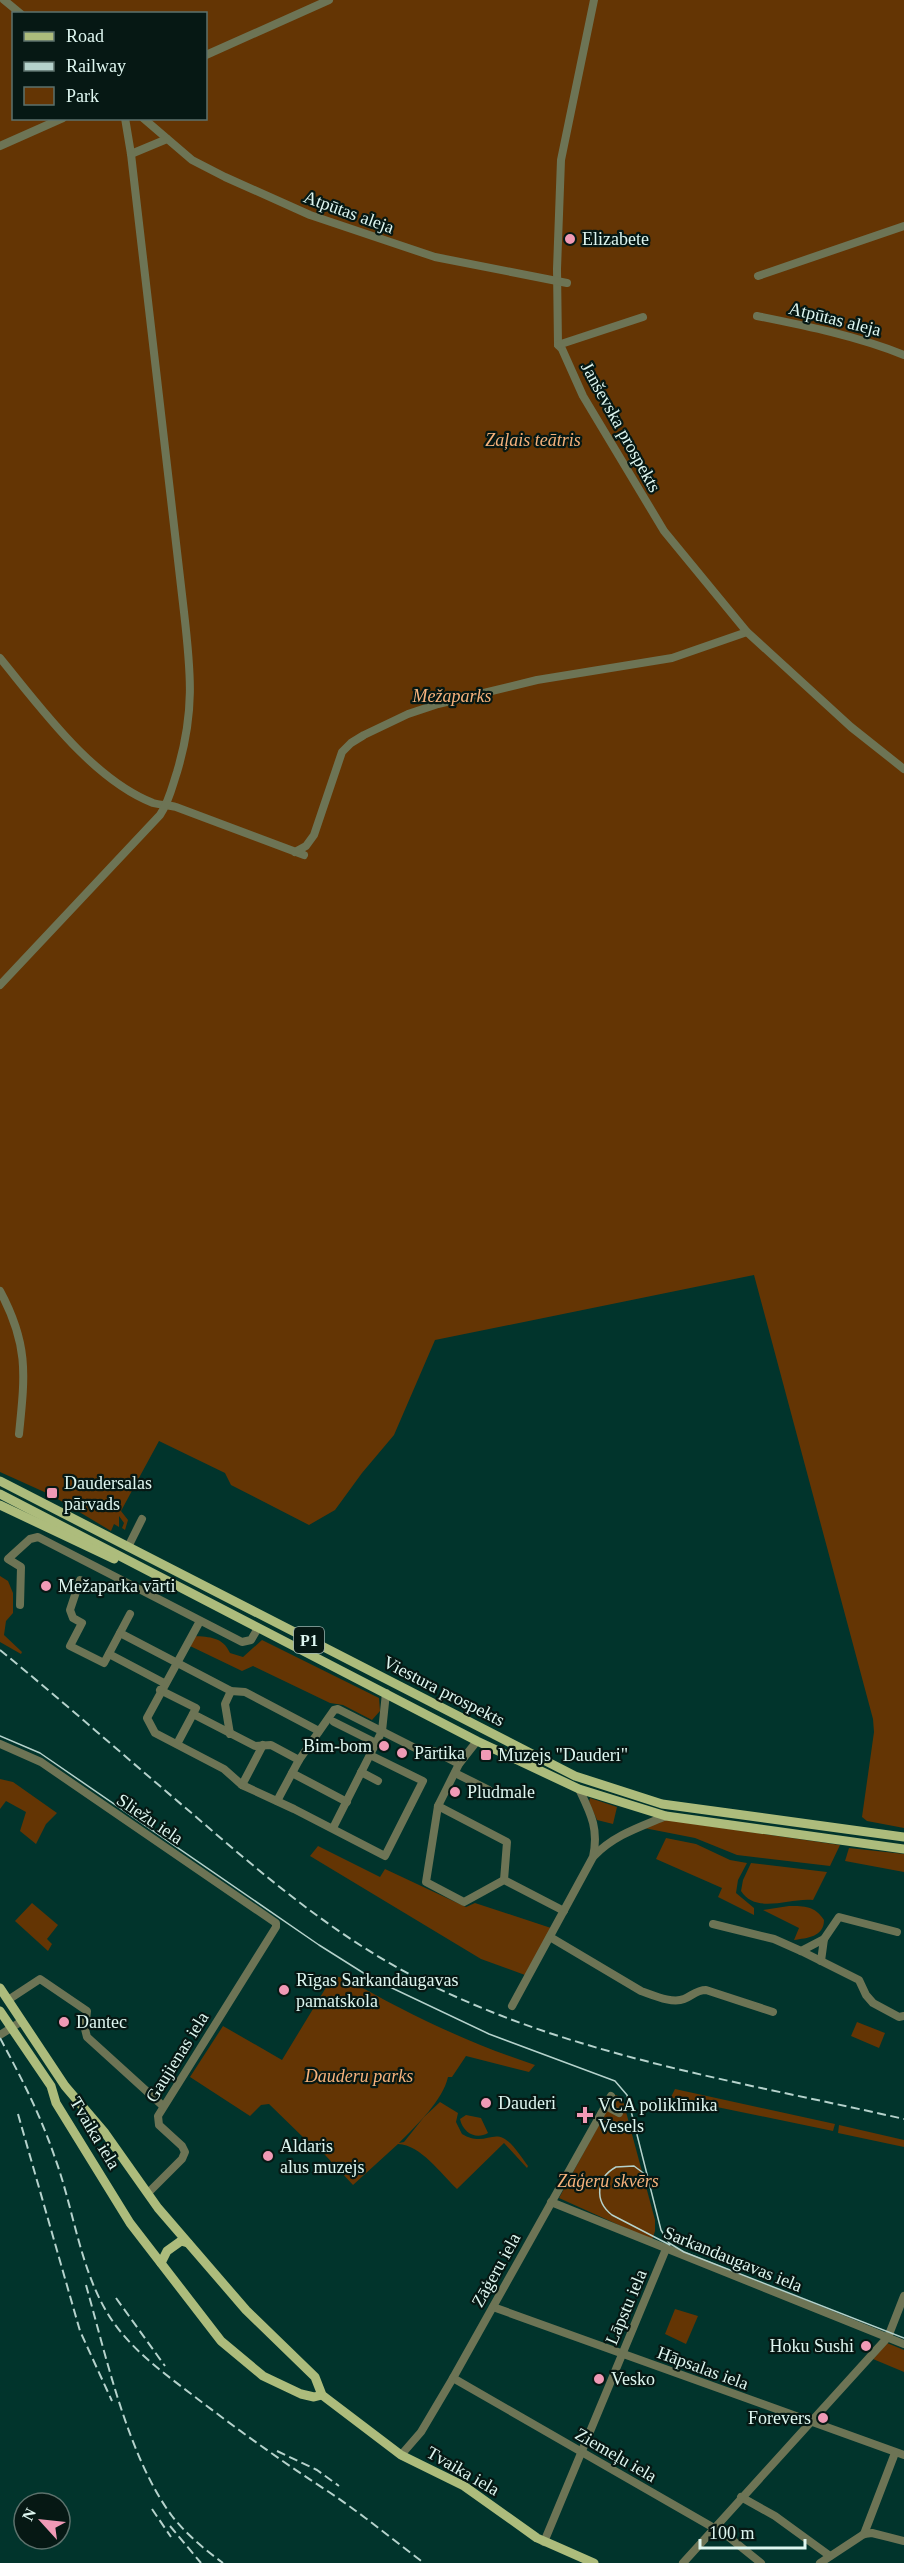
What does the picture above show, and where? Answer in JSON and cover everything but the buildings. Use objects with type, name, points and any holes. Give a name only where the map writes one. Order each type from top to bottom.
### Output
[{"type":"main road","name":"Viestura prospekts","points":[[0,1480],[575,1776],[627,1794],[672,1805],[760,1819],[904,1837]]},
{"type":"main road","name":"Viestura prospekts","points":[[0,1494],[477,1741],[579,1789],[666,1816],[904,1849]]},
{"type":"main road","points":[[0,1505],[78,1544],[120,1562],[135,1563]]},
{"type":"main road","points":[[501,1752],[506,1742]]},
{"type":"main road","points":[[758,1830],[760,1819]]},
{"type":"main road","name":"Tvaika iela","points":[[0,1988],[65,2086],[105,2133],[158,2208],[246,2310],[315,2377],[322,2395],[401,2455],[464,2486],[544,2542],[594,2563]]},
{"type":"main road","name":"Tvaika iela","points":[[0,2011],[10,2029],[51,2086],[56,2103],[130,2223],[201,2318],[221,2341],[263,2376],[301,2394],[314,2397],[322,2395]]},
{"type":"main road","points":[[160,2263],[167,2251],[181,2241],[188,2243]]},
{"type":"street","points":[[4,0],[19,12]]},
{"type":"street","points":[[207,55],[329,0]]},
{"type":"street","name":"Janševska prospekts","points":[[594,0],[561,160],[557,281],[558,345],[562,349],[583,396],[664,531],[747,632],[851,727],[904,769]]},
{"type":"street","points":[[0,146],[58,120]]},
{"type":"street","points":[[0,985],[125,854],[167,805],[184,747],[190,710],[191,680],[125,120]]},
{"type":"street","name":"Atpūtas aleja","points":[[145,120],[192,160],[310,215],[435,257],[567,283]]},
{"type":"street","points":[[131,154],[167,139]]},
{"type":"street","points":[[758,276],[904,226]]},
{"type":"street","name":"Atpūtas aleja","points":[[757,316],[813,327],[885,347],[904,355]]},
{"type":"street","points":[[558,345],[643,317]]},
{"type":"street","points":[[295,852],[306,846],[314,835],[342,752],[351,743],[382,726],[408,714],[486,692],[558,676],[672,658],[747,632]]},
{"type":"street","points":[[0,658],[75,747],[135,794],[156,804],[167,805],[304,855]]},
{"type":"street","points":[[0,1291],[22,1344],[25,1380],[19,1434]]},
{"type":"street","points":[[128,1547],[142,1519]]},
{"type":"street","points":[[20,1605],[21,1567],[4,1560],[30,1539],[38,1537],[245,1643],[253,1638],[258,1628]]},
{"type":"street","points":[[80,1580],[70,1610],[73,1618],[82,1623],[70,1646],[104,1663],[130,1614]]},
{"type":"street","points":[[200,1621],[147,1718],[154,1733],[224,1769],[242,1785],[333,1828],[385,1856],[423,1781],[370,1755]]},
{"type":"street","points":[[120,1633],[231,1691],[245,1692],[319,1731]]},
{"type":"street","points":[[109,1654],[196,1708],[177,1744]]},
{"type":"street","points":[[230,1734],[225,1704],[231,1691]]},
{"type":"street","points":[[333,1828],[382,1731],[386,1693]]},
{"type":"street","points":[[277,1802],[299,1760],[334,1710],[338,1709],[425,1753],[434,1751],[459,1764]]},
{"type":"street","points":[[193,1714],[255,1746],[271,1745],[299,1760]]},
{"type":"street","points":[[334,1722],[376,1743]]},
{"type":"street","points":[[477,1741],[459,1764],[438,1806],[426,1882],[464,1902],[504,1880]]},
{"type":"street","name":"Sliežu iela","points":[[0,1744],[41,1762],[274,1920],[276,1927]]},
{"type":"street","points":[[242,1785],[263,1745]]},
{"type":"street","points":[[362,1772],[378,1781]]},
{"type":"street","points":[[292,1773],[347,1802]]},
{"type":"street","points":[[455,1773],[489,1790]]},
{"type":"street","points":[[579,1789],[594,1822],[596,1840],[593,1857]]},
{"type":"street","points":[[438,1806],[507,1842],[504,1880]]},
{"type":"street","points":[[512,2006],[593,1857],[605,1844],[620,1835],[666,1816]]},
{"type":"street","points":[[504,1880],[564,1911]]},
{"type":"street","points":[[821,1961],[824,1939],[839,1917],[897,1932]]},
{"type":"street","points":[[712,1924],[774,1939],[801,1951],[859,1980],[866,1995],[873,2003],[902,2018]]},
{"type":"street","name":"Gaujienas iela","points":[[148,2193],[182,2159],[185,2152],[182,2146],[159,2125],[158,2116],[276,1927]]},
{"type":"street","points":[[550,1937],[604,1970],[654,1995],[679,2001],[698,1991],[706,1990],[773,2013]]},
{"type":"street","points":[[801,1951],[824,1939]]},
{"type":"street","points":[[9,2000],[40,1979],[51,1985],[87,2011],[85,2029],[87,2037],[163,2106]]},
{"type":"street","points":[[0,2035],[22,2021]]},
{"type":"street","name":"Zāģeru iela","points":[[401,2455],[421,2432],[453,2378],[611,2096]]},
{"type":"street","points":[[606,2106],[619,2113]]},
{"type":"street","name":"Sarkandaugavas iela","points":[[551,2202],[904,2344]]},
{"type":"street","name":"Lāpstu iela","points":[[544,2542],[666,2249]]},
{"type":"street","points":[[683,2563],[888,2337],[904,2296]]},
{"type":"street","name":"Hāpsalas iela","points":[[493,2307],[900,2454]]},
{"type":"street","name":"Ziemeļu iela","points":[[453,2378],[714,2529],[720,2530],[761,2563]]},
{"type":"street","points":[[864,2534],[900,2454]]},
{"type":"street","points":[[741,2497],[776,2516],[830,2556]]},
{"type":"street","points":[[820,2563],[864,2534],[872,2533],[904,2541]]},
{"type":"green space","name":"Mežaparks","points":[[0,0],[904,0],[904,1828],[867,1821],[862,1817],[874,1732],[873,1719],[754,1275],[435,1340],[394,1435],[335,1510],[309,1525],[231,1485],[225,1473],[159,1441],[121,1511],[128,1520],[125,1530],[122,1528],[124,1523],[119,1516],[119,1527],[114,1524],[111,1531],[51,1495],[0,1472]]},
{"type":"green space","points":[[0,1576],[8,1581],[13,1593],[13,1613],[6,1621],[4,1635],[22,1652],[21,1654],[0,1642]]},
{"type":"green space","points":[[194,1636],[220,1641],[230,1653],[243,1657],[262,1640],[379,1698],[380,1711],[372,1720],[343,1705],[330,1703],[253,1666],[242,1671],[190,1646]]},
{"type":"green space","points":[[0,1779],[13,1782],[57,1813],[46,1824],[36,1844],[20,1831],[26,1812],[6,1801],[0,1809]]},
{"type":"green space","points":[[590,1798],[617,1807],[613,1824],[597,1820],[589,1802]]},
{"type":"green space","points":[[666,1820],[840,1845],[830,1866],[737,1855],[695,1838],[644,1828]]},
{"type":"green space","points":[[666,1838],[696,1844],[730,1860],[747,1863],[738,1880],[736,1893],[754,1908],[754,1915],[718,1897],[722,1888],[656,1859]]},
{"type":"green space","points":[[318,1846],[380,1877],[385,1869],[466,1907],[475,1903],[551,1928],[525,1975],[481,1959],[310,1856]]},
{"type":"green space","points":[[849,1848],[904,1854],[904,1872],[845,1861]]},
{"type":"green space","points":[[751,1863],[827,1872],[813,1900],[765,1904],[747,1898],[741,1891],[743,1880]]},
{"type":"green space","points":[[32,1903],[58,1925],[47,1939],[52,1944],[48,1951],[15,1921]]},
{"type":"green space","points":[[789,1906],[805,1907],[817,1912],[824,1920],[821,1930],[814,1936],[794,1940],[799,1928],[763,1910]]},
{"type":"green space","name":"Dauderu parks","points":[[333,1976],[345,1978],[414,2015],[462,2037],[535,2065],[529,2072],[466,2056],[452,2077],[448,2077],[435,2103],[399,2143],[404,2142],[424,2117],[440,2102],[458,2113],[456,2122],[462,2134],[475,2139],[503,2138],[517,2150],[528,2166],[527,2168],[504,2143],[457,2189],[423,2155],[415,2149],[398,2144],[353,2185],[313,2142],[307,2141],[269,2104],[261,2105],[250,2116],[190,2077],[223,2026],[282,2060]]},
{"type":"green space","points":[[857,2022],[885,2033],[879,2048],[851,2036]]},
{"type":"green space","points":[[675,2089],[835,2124],[833,2131],[673,2098],[671,2097]]},
{"type":"green space","name":"Zāģeru skvērs","points":[[615,2095],[622,2097],[655,2220],[652,2240],[559,2198]]},
{"type":"green space","points":[[466,2115],[481,2118],[488,2133],[479,2136],[467,2131],[460,2119]]},
{"type":"green space","points":[[839,2125],[904,2140],[904,2147],[838,2133]]},
{"type":"green space","points":[[675,2309],[698,2316],[686,2344],[665,2334]]},
{"type":"green space","points":[[887,2343],[904,2350],[904,2372],[873,2359]]},
{"type":"tram line","points":[[0,1736],[40,1753],[319,1945],[373,1979],[489,2034],[615,2081],[627,2095],[661,2230],[669,2243],[684,2252],[904,2338]]},
{"type":"tram line","points":[[650,2178],[634,2166],[616,2167],[604,2177],[600,2197],[612,2215],[670,2245]]},
{"type":"railway","points":[[0,1650],[268,1878],[345,1935],[400,1969],[459,1998],[520,2023],[583,2044],[711,2077],[904,2119]]},
{"type":"railway","points":[[0,2038],[30,2097],[49,2142],[82,2254],[96,2291],[105,2309],[124,2336],[147,2359],[199,2400],[353,2509],[424,2563]]},
{"type":"railway","points":[[18,2114],[80,2331],[112,2401]]},
{"type":"railway","points":[[86,2285],[120,2405],[156,2492],[183,2529],[223,2563]]},
{"type":"railway","points":[[116,2298],[165,2366]]},
{"type":"railway","points":[[277,2451],[317,2470],[339,2486]]},
{"type":"railway","points":[[152,2509],[171,2537]]},
{"type":"railway","points":[[170,2526],[201,2563]]},
{"type":"place","name":"Elizabete","points":[[570,239]]},
{"type":"place","name":"Daudersalas pārvads","points":[[52,1493]]},
{"type":"place","name":"Mežaparka vārti","points":[[46,1586]]},
{"type":"place","name":"Bim-bom","points":[[384,1746]]},
{"type":"place","name":"Pārtika","points":[[402,1753]]},
{"type":"place","name":"Muzejs \"Dauderi\"","points":[[486,1755]]},
{"type":"place","name":"Pludmale","points":[[455,1792]]},
{"type":"place","name":"Rīgas Sarkandaugavas pamatskola","points":[[284,1990]]},
{"type":"place","name":"Dantec","points":[[64,2022]]},
{"type":"place","name":"Dauderi","points":[[486,2103]]},
{"type":"place","name":"VCA poliklīnika Vesels","points":[[585,2115]]},
{"type":"place","name":"Aldaris alus muzejs","points":[[268,2156]]},
{"type":"place","name":"Hoku Sushi","points":[[866,2346]]},
{"type":"place","name":"Vesko","points":[[599,2379]]},
{"type":"place","name":"Forevers","points":[[823,2418]]},
{"type":"park label","name":"Zaļais teātris","points":[[533,440]]}]
